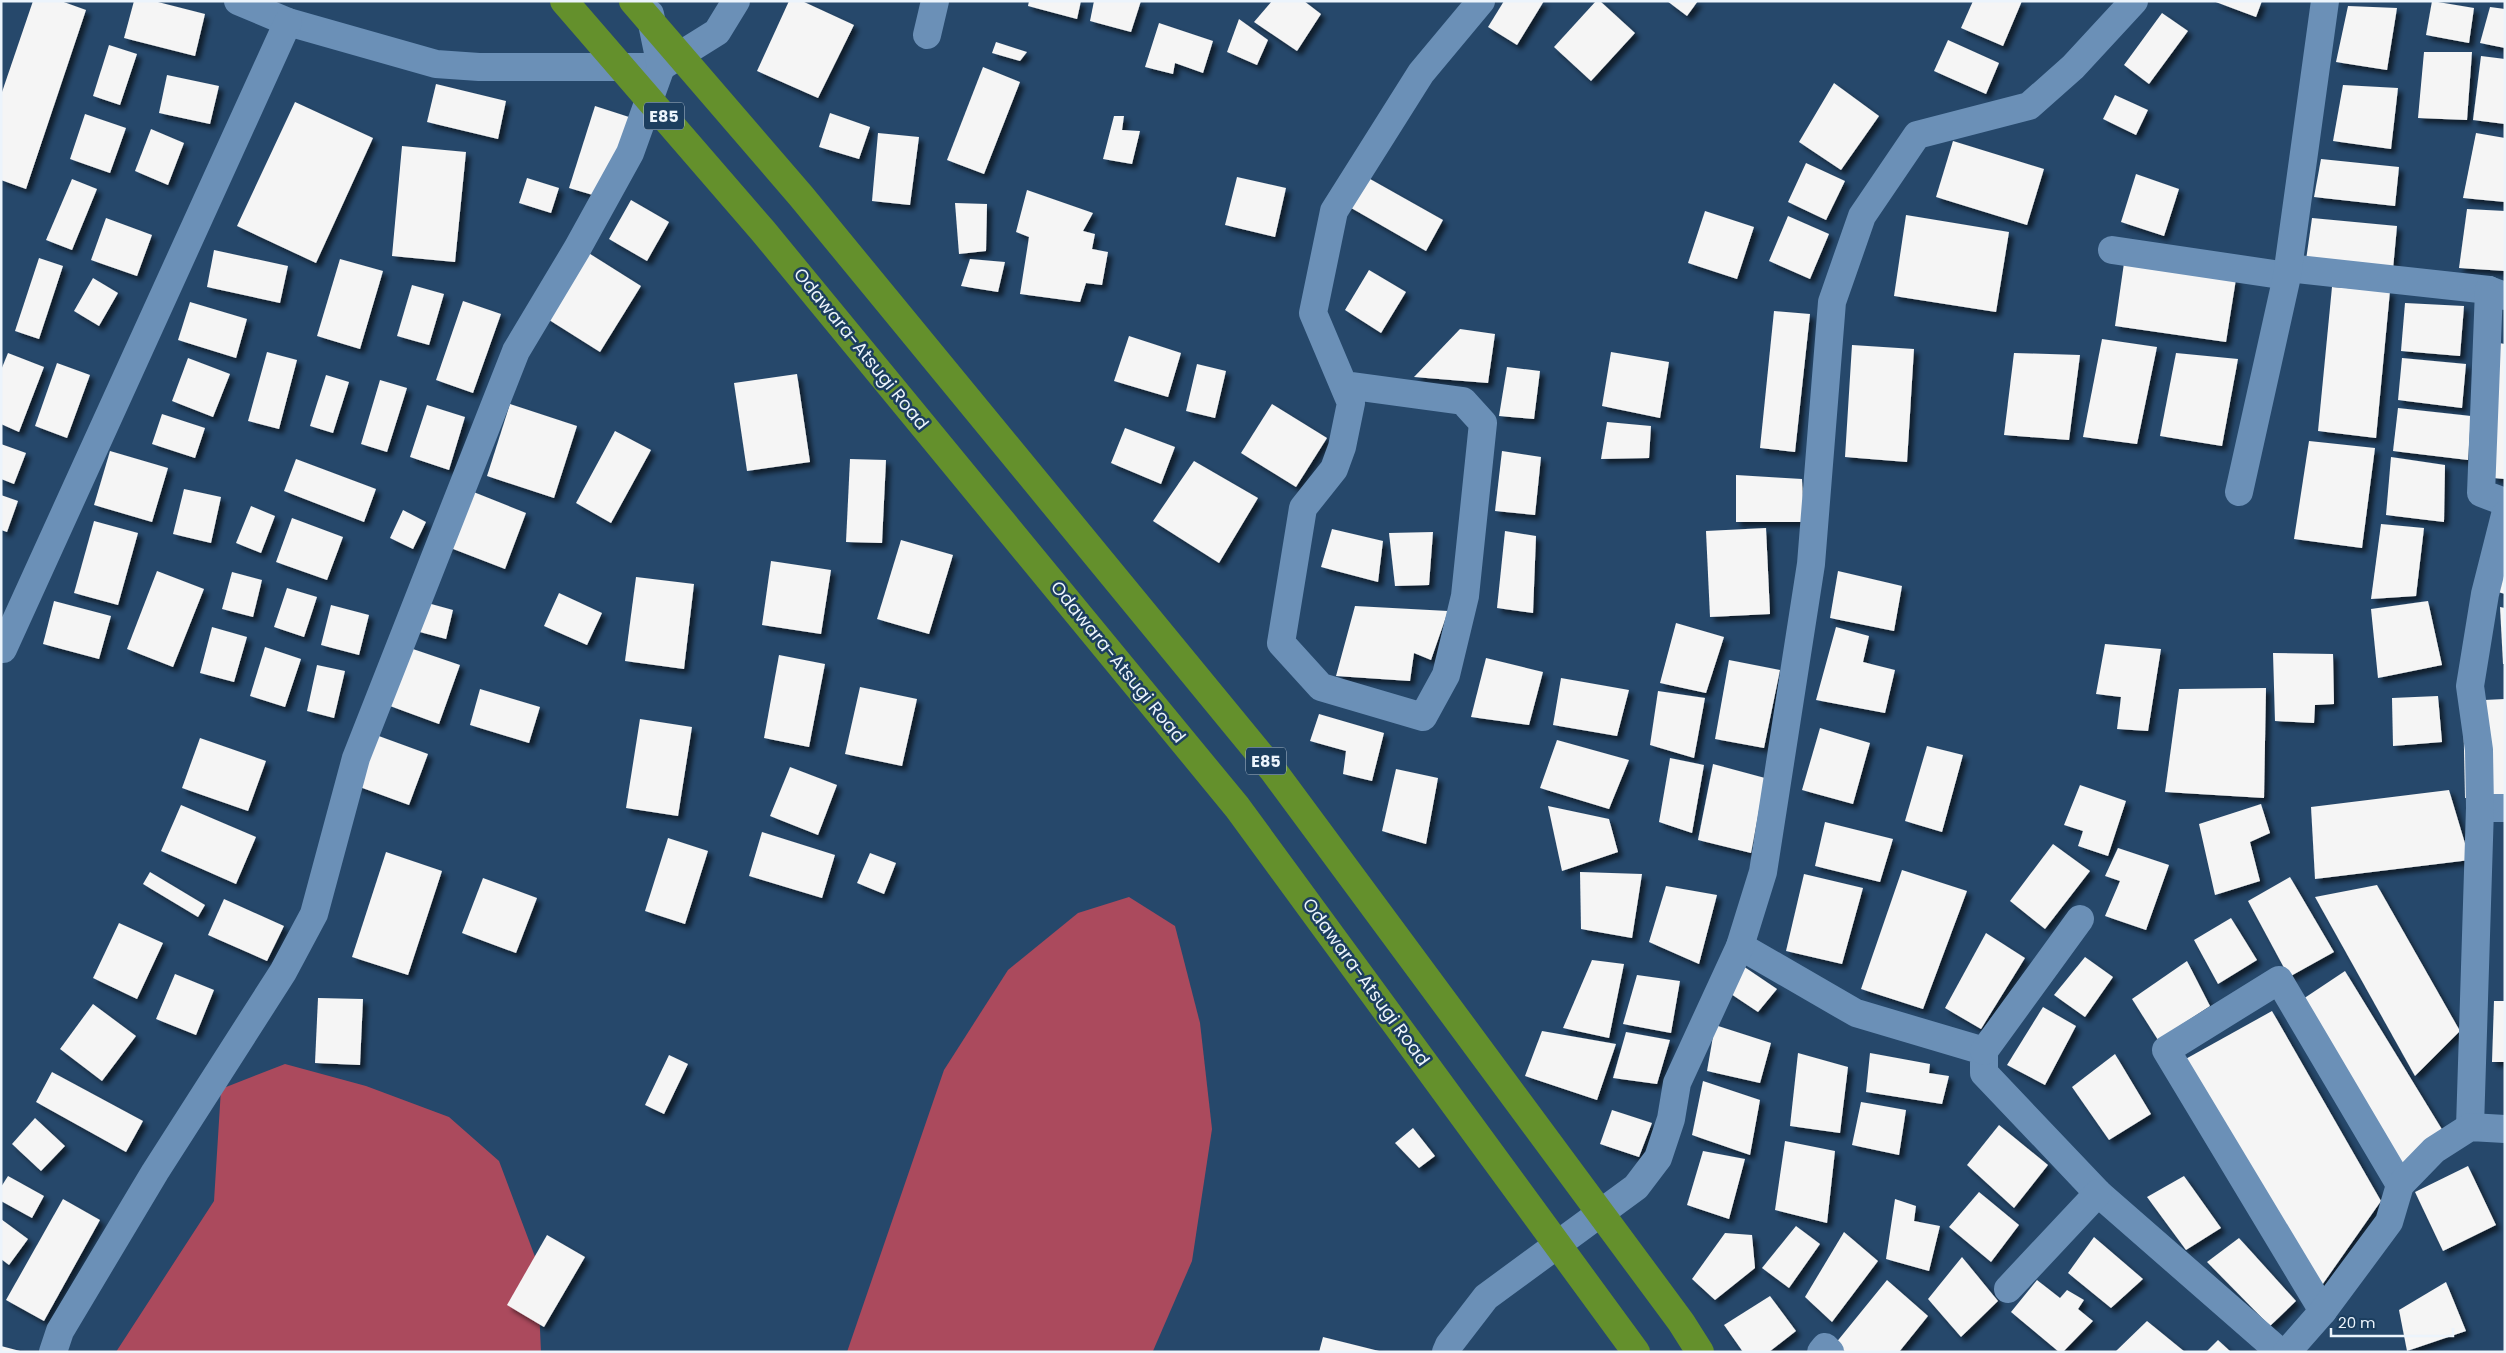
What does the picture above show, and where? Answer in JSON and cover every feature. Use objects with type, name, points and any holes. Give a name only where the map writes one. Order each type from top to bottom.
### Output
[{"type":"highway","name":"Odawara-Atsugi Road","points":[[564,1],[763,231],[1237,807],[1636,1352]]},
{"type":"highway","name":"E85","points":[[633,1],[801,196],[1272,769],[1681,1322],[1700,1352]]},
{"type":"street","points":[[238,1],[288,22],[436,64],[479,67],[661,67],[717,32],[736,1]]},
{"type":"street","points":[[53,1352],[60,1331],[155,1172],[283,972],[314,914],[356,758],[516,351],[577,249],[630,153],[661,67],[647,1]]},
{"type":"street","points":[[926,35],[936,1]]},
{"type":"street","points":[[1345,385],[1463,401],[1483,422],[1465,596],[1446,675],[1423,717],[1321,687],[1281,643],[1303,508],[1334,469],[1342,447],[1351,402],[1313,313],[1334,210],[1421,73],[1481,1]]},
{"type":"street","points":[[1446,1352],[1449,1345],[1486,1297],[1636,1187],[1658,1158],[1671,1119],[1677,1083],[1740,946],[1763,872],[1811,564],[1832,302],[1862,216],[1917,135],[2029,106],[2072,67],[2134,1]]},
{"type":"street","points":[[2239,492],[2287,272],[2325,1]]},
{"type":"street","points":[[1,649],[4,649],[288,22]]},
{"type":"street","points":[[2112,250],[2287,272],[2497,293],[2481,493],[2505,502]]},
{"type":"street","points":[[2470,1127],[2492,808],[2479,750],[2470,686],[2485,594],[2505,515]]},
{"type":"street","points":[[2080,919],[1984,1051],[1984,1074],[2098,1193],[2280,1352]]},
{"type":"street","points":[[1740,946],[1856,1014],[1984,1051]]},
{"type":"street","points":[[2323,1310],[2166,1050],[2279,980],[2400,1186]]},
{"type":"street","points":[[2287,1352],[2323,1310],[2389,1222],[2400,1186],[2434,1150],[2470,1127],[2505,1129]]},
{"type":"street","points":[[2008,1289],[2098,1193]]},
{"type":"street","points":[[1821,1352],[1825,1347],[1830,1352]]},
{"type":"shaded area","points":[[1129,897],[1175,926],[1200,1023],[1212,1129],[1192,1261],[1153,1351],[847,1352],[944,1070],[1008,970],[1078,913]]},
{"type":"shaded area","points":[[285,1064],[366,1086],[449,1117],[499,1161],[537,1262],[541,1352],[116,1352],[214,1201],[221,1089]]},
{"type":"building","points":[[33,1],[61,1],[86,10],[26,189],[1,180],[1,95]]},
{"type":"building","points":[[134,1],[154,1],[205,14],[195,56],[124,38]]},
{"type":"building","points":[[789,1],[802,1],[854,25],[818,98],[757,71]]},
{"type":"building","points":[[1029,1],[1081,1],[1077,19],[1028,6]]},
{"type":"building","points":[[1094,1],[1141,1],[1131,32],[1090,21]]},
{"type":"building","points":[[1272,1],[1304,1],[1321,14],[1297,51],[1254,22]]},
{"type":"building","points":[[1504,1],[1544,1],[1517,45],[1488,27]]},
{"type":"building","points":[[1596,1],[1600,1],[1635,33],[1591,81],[1554,47]]},
{"type":"building","points":[[1667,1],[1698,1],[1687,16]]},
{"type":"building","points":[[1973,1],[2022,1],[2003,46],[1961,28]]},
{"type":"building","points":[[2213,1],[2262,1],[2256,17]]},
{"type":"building","points":[[2432,1],[2474,8],[2469,43],[2426,35]]},
{"type":"building","points":[[2348,6],[2397,8],[2387,70],[2336,62]]},
{"type":"building","points":[[2490,7],[2505,9],[2505,48],[2480,43]]},
{"type":"building","points":[[2162,13],[2188,31],[2149,84],[2124,65]]},
{"type":"building","points":[[1239,19],[1268,40],[1257,65],[1227,52]]},
{"type":"building","points":[[1159,23],[1213,41],[1203,73],[1175,63],[1173,74],[1145,67]]},
{"type":"building","points":[[1948,40],[1999,63],[1986,94],[1934,71]]},
{"type":"building","points":[[996,42],[1027,52],[1020,61],[992,53]]},
{"type":"building","points":[[109,45],[137,54],[120,105],[93,96]]},
{"type":"building","points":[[2424,52],[2472,52],[2467,120],[2418,118]]},
{"type":"building","points":[[2481,56],[2505,59],[2505,124],[2473,120]]},
{"type":"building","points":[[983,67],[1020,82],[984,174],[947,160]]},
{"type":"building","points":[[167,75],[219,86],[210,124],[159,113]]},
{"type":"building","points":[[1834,83],[1879,116],[1841,170],[1799,142]]},
{"type":"building","points":[[436,84],[506,101],[498,139],[427,122]]},
{"type":"building","points":[[2343,85],[2398,88],[2391,149],[2333,141]]},
{"type":"building","points":[[2115,95],[2148,110],[2136,135],[2103,119]]},
{"type":"building","points":[[295,102],[373,138],[316,263],[237,226]]},
{"type":"building","points":[[595,106],[629,117],[603,198],[569,188]]},
{"type":"building","points":[[830,113],[870,127],[859,159],[819,147]]},
{"type":"building","points":[[85,114],[126,128],[110,173],[70,159]]},
{"type":"building","points":[[1114,116],[1124,116],[1122,130],[1140,131],[1132,164],[1103,159]]},
{"type":"building","points":[[151,129],[184,143],[168,185],[135,171]]},
{"type":"building","points":[[878,133],[919,137],[910,205],[872,201]]},
{"type":"building","points":[[2476,133],[2505,138],[2505,202],[2463,198]]},
{"type":"building","points":[[1953,141],[2044,169],[2027,225],[1936,197]]},
{"type":"building","points":[[402,146],[466,152],[455,262],[392,256]]},
{"type":"building","points":[[2321,159],[2399,167],[2395,206],[2314,197]]},
{"type":"building","points":[[1806,163],[1845,181],[1826,220],[1788,202]]},
{"type":"building","points":[[2136,174],[2179,189],[2164,236],[2121,222]]},
{"type":"building","points":[[1363,175],[1443,220],[1426,251],[1346,205]]},
{"type":"building","points":[[1237,177],[1286,188],[1275,237],[1225,225]]},
{"type":"building","points":[[527,178],[559,188],[551,213],[519,203]]},
{"type":"building","points":[[72,179],[97,189],[72,250],[46,240]]},
{"type":"building","points":[[1027,190],[1093,213],[1083,231],[1095,234],[1092,249],[1108,252],[1102,285],[1086,283],[1080,302],[1020,294],[1029,237],[1016,232]]},
{"type":"building","points":[[631,200],[669,222],[647,261],[609,239]]},
{"type":"building","points":[[955,203],[987,204],[986,251],[959,254]]},
{"type":"building","points":[[2467,209],[2505,211],[2505,271],[2459,268]]},
{"type":"building","points":[[1705,211],[1754,227],[1737,279],[1688,263]]},
{"type":"building","points":[[1906,215],[2009,232],[1996,312],[1894,296]]},
{"type":"building","points":[[1788,216],[1829,234],[1810,279],[1769,261]]},
{"type":"building","points":[[106,218],[152,235],[137,276],[91,260]]},
{"type":"building","points":[[2312,218],[2397,226],[2393,269],[2306,260]]},
{"type":"building","points":[[214,250],[288,266],[280,303],[207,287]]},
{"type":"building","points":[[587,252],[641,286],[600,352],[546,318]]},
{"type":"building","points":[[39,258],[63,266],[39,339],[15,331]]},
{"type":"building","points":[[340,259],[383,271],[360,349],[317,336]]},
{"type":"building","points":[[970,259],[1005,262],[998,292],[961,286]]},
{"type":"building","points":[[2124,263],[2236,279],[2226,342],[2115,326]]},
{"type":"building","points":[[1369,270],[1406,292],[1381,333],[1345,310]]},
{"type":"building","points":[[93,278],[118,293],[99,326],[74,311]]},
{"type":"building","points":[[412,285],[444,294],[429,345],[397,336]]},
{"type":"building","points":[[2332,287],[2390,291],[2376,438],[2318,431]]},
{"type":"building","points":[[463,301],[501,314],[473,393],[436,380]]},
{"type":"building","points":[[190,302],[247,319],[236,358],[178,340]]},
{"type":"building","points":[[2405,303],[2464,306],[2460,356],[2401,351]]},
{"type":"building","points":[[1774,311],[1810,314],[1795,452],[1760,448]]},
{"type":"building","points":[[1460,329],[1495,334],[1488,383],[1414,377]]},
{"type":"building","points":[[1129,336],[1181,353],[1168,397],[1114,381]]},
{"type":"building","points":[[2102,339],[2157,347],[2137,444],[2083,437]]},
{"type":"building","points":[[2499,343],[2505,344],[2505,479],[2493,478]]},
{"type":"building","points":[[1852,345],[1914,349],[1907,462],[1845,457]]},
{"type":"building","points":[[267,352],[297,360],[279,429],[248,421]]},
{"type":"building","points":[[1611,352],[1669,362],[1660,418],[1602,406]]},
{"type":"building","points":[[8,353],[44,367],[19,432],[1,424],[1,370]]},
{"type":"building","points":[[2014,353],[2080,355],[2069,440],[2004,435]]},
{"type":"building","points":[[2176,353],[2238,359],[2222,446],[2160,436]]},
{"type":"building","points":[[188,358],[230,374],[213,417],[172,401]]},
{"type":"building","points":[[2402,358],[2466,364],[2462,408],[2398,400]]},
{"type":"building","points":[[57,363],[90,375],[67,438],[35,426]]},
{"type":"building","points":[[1197,364],[1226,371],[1215,418],[1186,411]]},
{"type":"building","points":[[1507,367],[1540,371],[1534,419],[1499,416]]},
{"type":"building","points":[[797,374],[810,462],[747,471],[734,383]]},
{"type":"building","points":[[326,375],[349,382],[333,433],[310,426]]},
{"type":"building","points":[[380,380],[407,388],[387,452],[361,444]]},
{"type":"building","points":[[510,404],[577,426],[554,498],[487,476]]},
{"type":"building","points":[[1272,404],[1327,438],[1296,487],[1241,453]]},
{"type":"building","points":[[427,405],[465,417],[449,470],[410,457]]},
{"type":"building","points":[[2398,408],[2471,416],[2468,460],[2393,451]]},
{"type":"building","points":[[162,414],[205,428],[195,458],[152,444]]},
{"type":"building","points":[[1607,422],[1651,426],[1649,458],[1601,459]]},
{"type":"building","points":[[1125,428],[1175,447],[1161,484],[1111,463]]},
{"type":"building","points":[[615,431],[651,450],[611,523],[576,503]]},
{"type":"building","points":[[2309,441],[2375,448],[2362,548],[2294,539]]},
{"type":"building","points":[[1,444],[26,453],[14,484],[1,479]]},
{"type":"building","points":[[110,451],[168,468],[152,522],[94,505]]},
{"type":"building","points":[[1502,451],[1541,457],[1535,515],[1495,511]]},
{"type":"building","points":[[2391,457],[2445,465],[2444,522],[2386,515]]},
{"type":"building","points":[[296,459],[376,489],[364,522],[284,491]]},
{"type":"building","points":[[850,459],[886,460],[882,543],[846,542]]},
{"type":"building","points":[[1194,461],[1258,498],[1219,563],[1153,521]]},
{"type":"building","points":[[1736,475],[1802,479],[1804,522],[1736,522]]},
{"type":"building","points":[[184,489],[221,497],[211,543],[173,534]]},
{"type":"building","points":[[471,491],[526,513],[505,569],[448,547]]},
{"type":"building","points":[[1,495],[18,501],[7,532],[1,530]]},
{"type":"building","points":[[251,506],[275,516],[261,553],[236,543]]},
{"type":"building","points":[[403,510],[426,522],[413,549],[390,538]]},
{"type":"building","points":[[292,518],[343,537],[327,580],[276,562]]},
{"type":"building","points":[[94,521],[138,533],[118,605],[74,593]]},
{"type":"building","points":[[2381,524],[2424,528],[2416,596],[2371,599]]},
{"type":"building","points":[[1766,528],[1770,614],[1710,617],[1706,531]]},
{"type":"building","points":[[1332,529],[1383,541],[1378,582],[1321,567]]},
{"type":"building","points":[[1505,531],[1536,536],[1533,613],[1497,608]]},
{"type":"building","points":[[1433,532],[1429,585],[1395,586],[1389,533]]},
{"type":"building","points":[[901,540],[953,555],[929,634],[877,619]]},
{"type":"building","points":[[771,561],[831,570],[821,634],[762,625]]},
{"type":"building","points":[[2505,568],[2505,594],[2498,592]]},
{"type":"building","points":[[157,571],[204,589],[173,667],[127,649]]},
{"type":"building","points":[[1838,571],[1902,586],[1894,631],[1830,618]]},
{"type":"building","points":[[232,572],[262,580],[253,617],[222,609]]},
{"type":"building","points":[[636,577],[694,584],[684,669],[625,661]]},
{"type":"building","points":[[287,588],[317,597],[304,637],[274,627]]},
{"type":"building","points":[[559,593],[602,613],[587,645],[544,626]]},
{"type":"building","points":[[54,601],[111,616],[99,659],[43,644]]},
{"type":"building","points":[[2428,601],[2442,665],[2378,678],[2371,609]]},
{"type":"building","points":[[424,602],[453,610],[446,639],[416,631]]},
{"type":"building","points":[[331,605],[369,615],[359,655],[321,645]]},
{"type":"building","points":[[1355,606],[1448,611],[1431,660],[1414,653],[1410,681],[1336,676]]},
{"type":"building","points":[[2500,607],[2505,608],[2505,664],[2503,664]]},
{"type":"building","points":[[1676,623],[1724,637],[1706,693],[1660,683]]},
{"type":"building","points":[[212,627],[247,637],[234,682],[200,673]]},
{"type":"building","points":[[1836,627],[1869,636],[1863,662],[1895,670],[1885,713],[1816,700]]},
{"type":"building","points":[[2105,644],[2161,649],[2148,731],[2117,729],[2121,697],[2096,694]]},
{"type":"building","points":[[265,647],[301,659],[285,707],[250,696]]},
{"type":"building","points":[[410,648],[460,665],[439,724],[390,706]]},
{"type":"building","points":[[2273,653],[2333,654],[2334,704],[2315,705],[2314,723],[2275,721]]},
{"type":"building","points":[[779,655],[825,664],[809,747],[764,738]]},
{"type":"building","points":[[1486,658],[1543,672],[1529,725],[1471,717]]},
{"type":"building","points":[[1729,660],[1780,670],[1764,748],[1715,739]]},
{"type":"building","points":[[317,665],[345,671],[334,718],[307,711]]},
{"type":"building","points":[[1561,678],[1629,690],[1617,736],[1553,725]]},
{"type":"building","points":[[860,687],[917,699],[902,766],[845,754]]},
{"type":"building","points":[[2266,688],[2264,798],[2165,792],[2179,689]]},
{"type":"building","points":[[480,689],[540,707],[529,743],[470,725]]},
{"type":"building","points":[[1658,691],[1705,698],[1694,758],[1650,745]]},
{"type":"building","points":[[2438,696],[2442,742],[2393,746],[2392,698]]},
{"type":"building","points":[[2505,699],[2505,798],[2465,798],[2463,701]]},
{"type":"building","points":[[1319,714],[1384,733],[1372,781],[1343,774],[1346,751],[1310,741]]},
{"type":"building","points":[[640,719],[692,727],[678,816],[626,808]]},
{"type":"building","points":[[1820,728],[1870,743],[1853,804],[1802,790]]},
{"type":"building","points":[[376,735],[428,754],[409,805],[357,786]]},
{"type":"building","points":[[200,738],[266,761],[248,811],[182,788]]},
{"type":"building","points":[[1557,740],[1629,760],[1609,809],[1540,788]]},
{"type":"building","points":[[1927,746],[1963,755],[1942,832],[1905,821]]},
{"type":"building","points":[[1670,758],[1704,765],[1692,833],[1659,822]]},
{"type":"building","points":[[1713,764],[1765,778],[1751,853],[1698,840]]},
{"type":"building","points":[[790,767],[837,785],[818,835],[770,816]]},
{"type":"building","points":[[1396,769],[1438,778],[1426,844],[1382,831]]},
{"type":"building","points":[[2080,785],[2126,801],[2108,856],[2078,846],[2083,831],[2064,825]]},
{"type":"building","points":[[2449,790],[2470,860],[2315,879],[2311,807]]},
{"type":"building","points":[[2261,804],[2270,833],[2250,842],[2260,881],[2215,895],[2199,824]]},
{"type":"building","points":[[181,805],[256,837],[236,884],[161,851]]},
{"type":"building","points":[[1548,806],[1609,819],[1618,852],[1562,871]]},
{"type":"building","points":[[1825,822],[1893,839],[1880,882],[1815,866]]},
{"type":"building","points":[[762,832],[835,855],[822,898],[749,876]]},
{"type":"building","points":[[668,838],[708,851],[685,924],[645,911]]},
{"type":"building","points":[[2053,844],[2090,871],[2045,929],[2010,901]]},
{"type":"building","points":[[2118,848],[2169,865],[2146,930],[2105,916],[2120,881],[2105,876]]},
{"type":"building","points":[[386,852],[442,871],[408,975],[352,957]]},
{"type":"building","points":[[870,853],[896,863],[884,894],[857,883]]},
{"type":"building","points":[[1902,870],[1967,891],[1923,1009],[1861,989]]},
{"type":"building","points":[[150,872],[205,905],[198,917],[143,884]]},
{"type":"building","points":[[1580,872],[1642,874],[1632,938],[1581,929]]},
{"type":"building","points":[[1804,874],[1863,888],[1842,964],[1786,951]]},
{"type":"building","points":[[2290,877],[2334,952],[2289,977],[2248,901]]},
{"type":"building","points":[[483,878],[537,898],[516,953],[462,933]]},
{"type":"building","points":[[2377,885],[2460,1031],[2415,1076],[2315,897]]},
{"type":"building","points":[[1666,886],[1717,895],[1699,964],[1649,942]]},
{"type":"building","points":[[224,899],[284,926],[267,961],[208,935]]},
{"type":"building","points":[[2231,918],[2257,960],[2218,984],[2194,940]]},
{"type":"building","points":[[119,923],[163,943],[137,999],[93,978]]},
{"type":"building","points":[[1986,933],[2025,958],[1981,1029],[1945,1008]]},
{"type":"building","points":[[2085,957],[2113,977],[2085,1017],[2054,995]]},
{"type":"building","points":[[1592,960],[1624,964],[1609,1038],[1563,1028]]},
{"type":"building","points":[[2187,961],[2210,1006],[2158,1040],[2132,999]]},
{"type":"building","points":[[1743,966],[1777,989],[1758,1012],[1728,992]]},
{"type":"building","points":[[2345,971],[2443,1131],[2402,1169],[2303,999]]},
{"type":"building","points":[[175,974],[214,990],[196,1035],[156,1019]]},
{"type":"building","points":[[1637,975],[1680,981],[1671,1033],[1623,1024]]},
{"type":"building","points":[[318,998],[363,999],[360,1065],[315,1063]]},
{"type":"building","points":[[2494,1001],[2505,1001],[2505,1062],[2492,1062]]},
{"type":"building","points":[[93,1004],[136,1036],[102,1081],[60,1049]]},
{"type":"building","points":[[2043,1007],[2076,1026],[2045,1085],[2007,1065]]},
{"type":"building","points":[[2272,1011],[2381,1201],[2320,1288],[2182,1061]]},
{"type":"building","points":[[1715,1025],[1771,1043],[1760,1083],[1707,1071]]},
{"type":"building","points":[[1542,1031],[1616,1044],[1597,1100],[1525,1076]]},
{"type":"building","points":[[1626,1032],[1670,1040],[1657,1084],[1613,1078]]},
{"type":"building","points":[[1798,1053],[1848,1067],[1840,1133],[1790,1126]]},
{"type":"building","points":[[1870,1053],[1930,1064],[1929,1073],[1949,1076],[1942,1104],[1866,1092]]},
{"type":"building","points":[[2115,1054],[2151,1114],[2109,1140],[2072,1087]]},
{"type":"building","points":[[669,1055],[688,1064],[664,1114],[645,1105]]},
{"type":"building","points":[[52,1072],[143,1121],[126,1152],[36,1102]]},
{"type":"building","points":[[1703,1081],[1760,1100],[1750,1155],[1692,1135]]},
{"type":"building","points":[[1861,1102],[1906,1110],[1899,1155],[1852,1145]]},
{"type":"building","points":[[1612,1110],[1652,1123],[1639,1157],[1600,1144]]},
{"type":"building","points":[[35,1118],[65,1146],[41,1171],[12,1144]]},
{"type":"building","points":[[1999,1125],[2048,1165],[2014,1208],[1967,1165]]},
{"type":"building","points":[[1413,1128],[1435,1156],[1419,1168],[1395,1143]]},
{"type":"building","points":[[1785,1141],[1835,1151],[1827,1223],[1775,1210]]},
{"type":"building","points":[[1703,1151],[1745,1159],[1729,1219],[1687,1205]]},
{"type":"building","points":[[2468,1166],[2496,1225],[2443,1251],[2415,1192]]},
{"type":"building","points":[[8,1176],[44,1196],[32,1218],[1,1201],[1,1187]]},
{"type":"building","points":[[2184,1176],[2221,1228],[2186,1250],[2147,1197]]},
{"type":"building","points":[[1979,1192],[2019,1225],[1991,1262],[1949,1227]]},
{"type":"building","points":[[63,1199],[100,1220],[44,1321],[6,1300]]},
{"type":"building","points":[[1895,1199],[1916,1206],[1914,1221],[1940,1226],[1929,1271],[1886,1259]]},
{"type":"building","points":[[1,1219],[28,1239],[9,1265],[1,1259]]},
{"type":"building","points":[[1796,1226],[1820,1244],[1789,1288],[1762,1268]]},
{"type":"building","points":[[1844,1232],[1878,1261],[1832,1322],[1805,1297]]},
{"type":"building","points":[[1725,1233],[1752,1235],[1755,1268],[1715,1300],[1692,1279]]},
{"type":"building","points":[[547,1235],[585,1257],[544,1327],[507,1305]]},
{"type":"building","points":[[2094,1237],[2143,1279],[2111,1308],[2068,1273]]},
{"type":"building","points":[[2239,1238],[2296,1301],[2270,1326],[2207,1262]]},
{"type":"building","points":[[1962,1257],[1998,1301],[1961,1337],[1928,1299]]},
{"type":"building","points":[[1887,1280],[1928,1316],[1899,1352],[1846,1352],[1835,1344]]},
{"type":"building","points":[[2037,1280],[2060,1298],[2067,1290],[2084,1300],[2078,1309],[2093,1321],[2063,1352],[2059,1352],[2011,1312]]},
{"type":"building","points":[[2446,1282],[2466,1331],[2407,1351],[2399,1310]]},
{"type":"building","points":[[1770,1296],[1796,1331],[1769,1352],[1743,1352],[1724,1325]]},
{"type":"building","points":[[2147,1321],[2185,1352],[2115,1352]]},
{"type":"building","points":[[1323,1337],[1379,1351],[1379,1352],[1319,1352]]},
{"type":"building","points":[[2218,1340],[2231,1352],[2206,1352]]},
{"type":"building","points":[[1,1346],[20,1351],[20,1352],[1,1352]]}]
